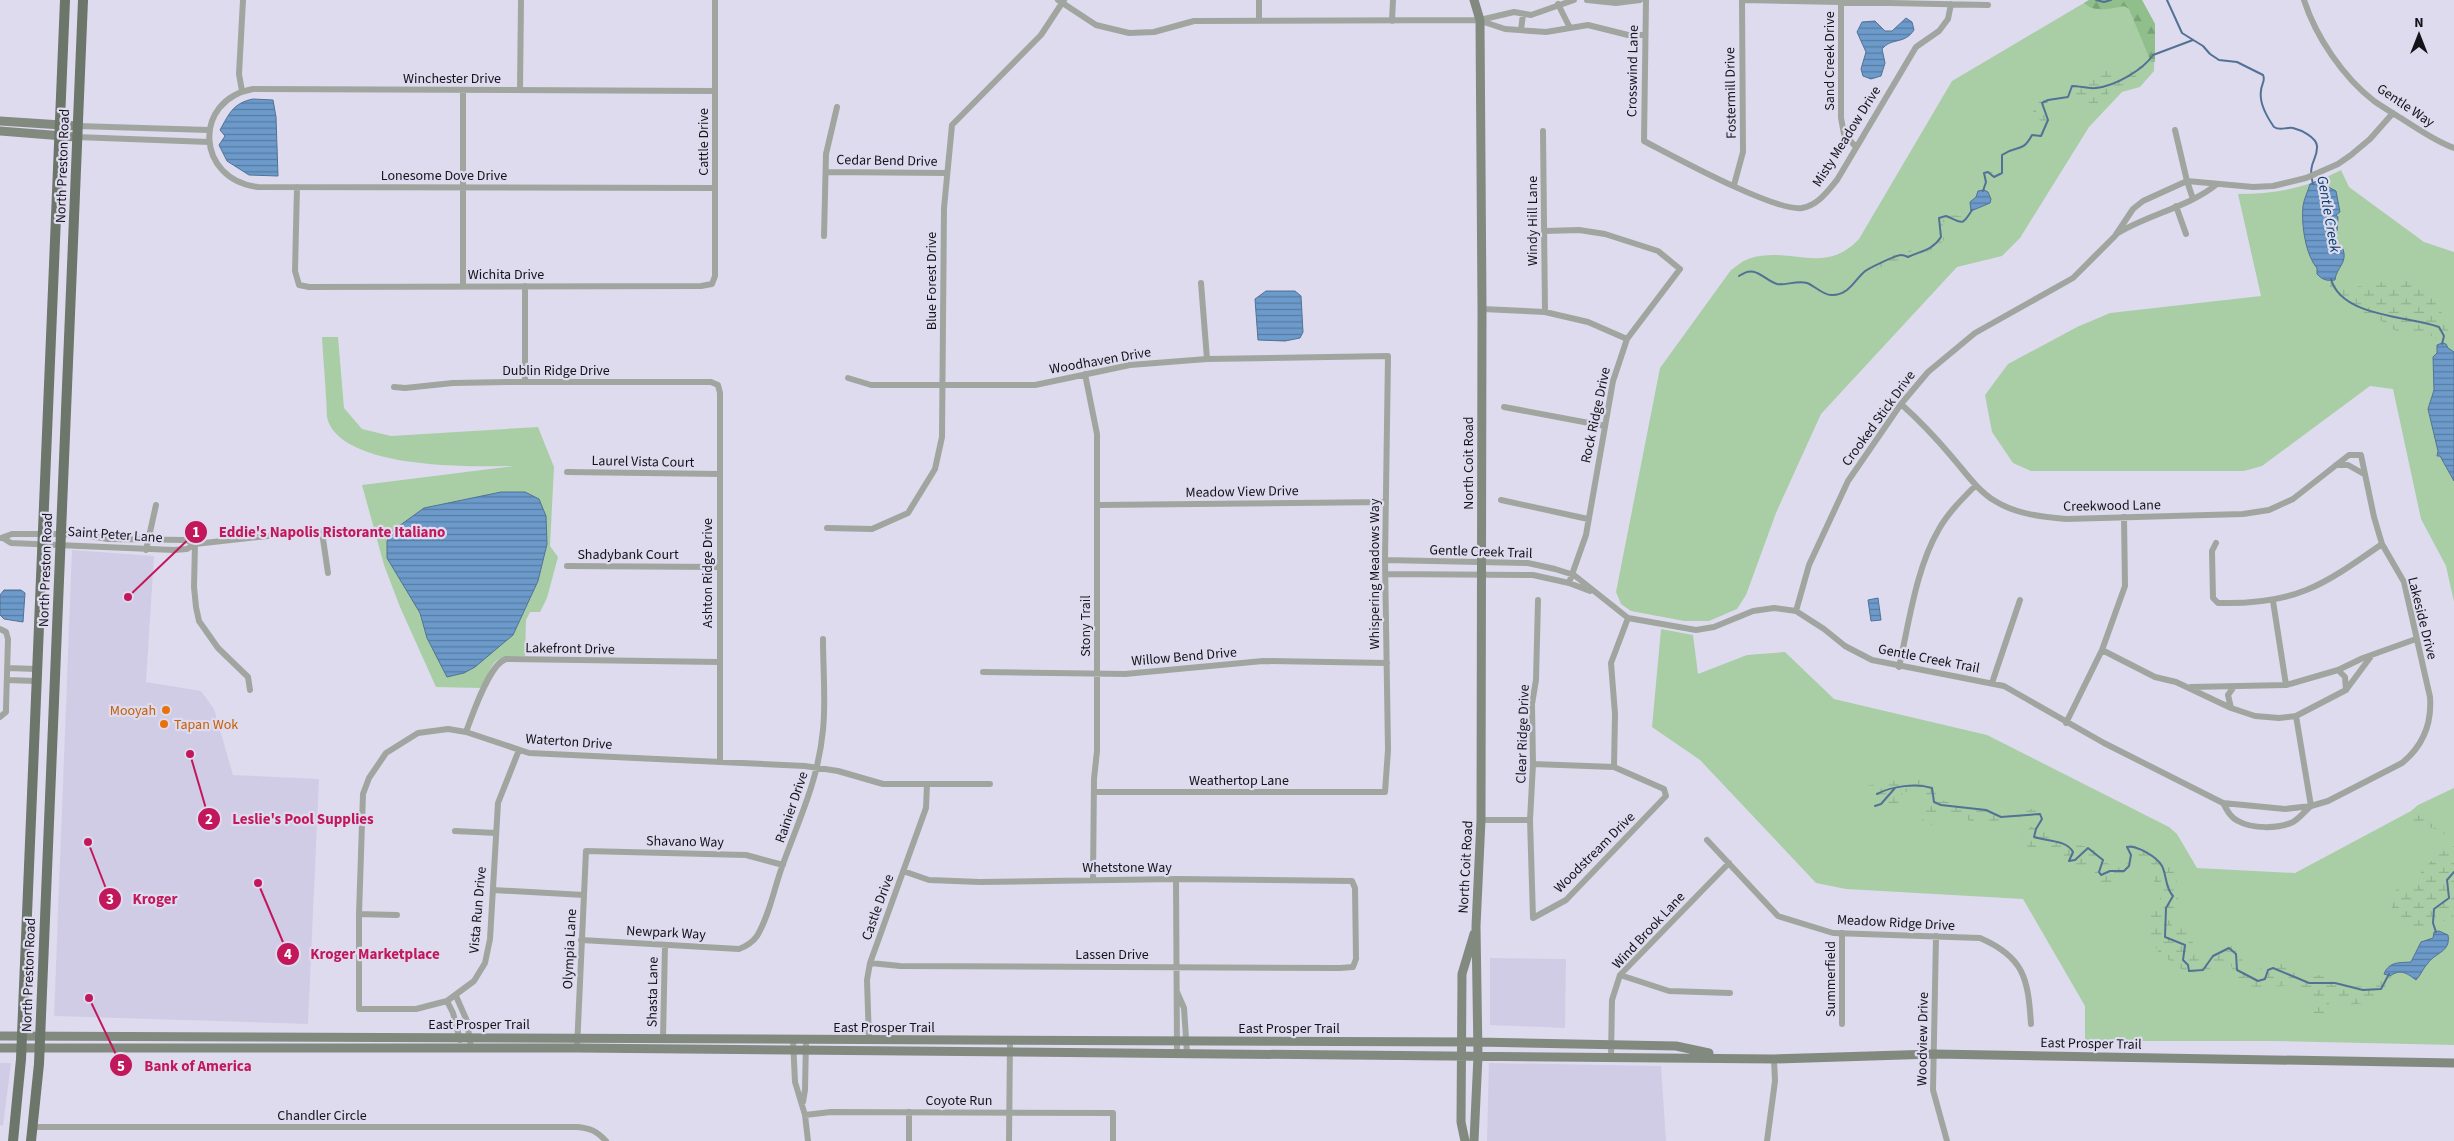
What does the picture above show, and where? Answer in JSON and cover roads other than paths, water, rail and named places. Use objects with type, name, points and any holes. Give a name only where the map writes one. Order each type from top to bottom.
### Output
[{"type":"main road","name":"North Preston Road","points":[[13,1141],[22,1047],[58,130],[65,0]]},
{"type":"main road","name":"North Preston Road","points":[[31,1141],[39,1047],[82,0]]},
{"type":"main road","name":"North Coit Road","points":[[1474,0],[1480,20],[1482,309],[1481,820],[1476,926],[1478,1056],[1474,1141]]},
{"type":"main road","points":[[0,121],[58,130],[76,137]]},
{"type":"main road","points":[[0,132],[58,130],[77,126]]},
{"type":"main road","points":[[32,795],[49,796]]},
{"type":"main road","name":"North Coit Road","points":[[1465,1141],[1461,1122],[1462,974],[1476,926]]},
{"type":"main road","name":"East Prosper Trail","points":[[0,1036],[1478,1042],[1676,1046],[1728,1057]]},
{"type":"main road","points":[[200,1036],[200,1048]]},
{"type":"main road","name":"East Prosper Trail","points":[[0,1048],[578,1048],[954,1051],[1009,1054],[1187,1053],[1728,1057],[1774,1059],[1934,1054],[2454,1063]]},
{"type":"street","points":[[242,91],[239,74],[243,0]]},
{"type":"street","points":[[520,90],[521,0]]},
{"type":"street","name":"Cattle Drive","points":[[712,284],[715,276],[715,0]]},
{"type":"street","points":[[1259,0],[1259,21]]},
{"type":"street","points":[[1392,21],[1393,0]]},
{"type":"street","points":[[1061,1],[1096,26],[1129,33],[1154,32],[1194,21],[1480,20],[1504,13],[1531,15],[1574,0]]},
{"type":"street","points":[[1587,0],[1616,3],[1640,0]]},
{"type":"street","name":"Crosswind Lane","points":[[1644,142],[1646,0]]},
{"type":"street","points":[[1742,0],[1988,5]]},
{"type":"street","name":"Fostermill Drive","points":[[1734,185],[1743,152],[1742,0]]},
{"type":"street","name":"Gentle Way","points":[[2304,0],[2308,13],[2340,65],[2373,100],[2420,130],[2454,148]]},
{"type":"street","name":"Blue Forest Drive","points":[[827,528],[872,529],[908,513],[935,470],[942,437],[944,208],[952,125],[1041,36],[1061,1]]},
{"type":"street","name":"Sand Creek Drive","points":[[1841,1],[1841,118],[1844,134],[1855,146]]},
{"type":"street","points":[[1558,4],[1570,28]]},
{"type":"street","name":"Misty Meadow Drive","points":[[1644,142],[1771,203],[1801,208],[1821,200],[1836,180],[1916,47],[1939,31],[1948,19],[1951,4]]},
{"type":"street","points":[[1521,30],[1523,14]]},
{"type":"street","points":[[1480,20],[1505,29],[1546,32],[1588,25],[1628,35],[1645,35]]},
{"type":"street","name":"Winchester Drive","points":[[209,130],[216,112],[222,104],[242,91],[261,89],[715,92]]},
{"type":"street","points":[[463,90],[463,286]]},
{"type":"street","points":[[824,236],[826,154],[837,108]]},
{"type":"street","points":[[2187,181],[2253,187],[2273,186],[2306,178],[2351,155],[2370,139],[2393,113]]},
{"type":"street","points":[[77,126],[209,130]]},
{"type":"street","points":[[181,141],[182,129]]},
{"type":"street","name":"Lonesome Dove Drive","points":[[209,130],[209,142],[219,167],[233,181],[243,185],[258,187],[715,188]]},
{"type":"street","points":[[2175,130],[2193,198]]},
{"type":"street","name":"Windy Hill Lane","points":[[1544,131],[1544,312]]},
{"type":"street","points":[[76,137],[209,142]]},
{"type":"street","name":"Cedar Bend Drive","points":[[826,172],[947,174]]},
{"type":"street","name":"Crooked Stick Drive","points":[[1796,611],[1809,565],[1848,481],[1901,404],[1928,372],[1975,333],[2073,278],[2115,236],[2133,209],[2143,201],[2187,181]]},
{"type":"street","name":"Crooked Stick Drive","points":[[2115,236],[2133,224],[2205,194],[2217,184]]},
{"type":"street","name":"Wichita Drive","points":[[296,187],[295,270],[299,285],[309,287],[701,286],[712,284]]},
{"type":"street","points":[[2176,206],[2186,234]]},
{"type":"street","name":"Rock Ridge Drive","points":[[1544,231],[1579,230],[1604,234],[1658,251],[1680,269],[1627,339],[1613,381],[1586,535],[1574,575],[1569,583]]},
{"type":"street","points":[[1201,283],[1207,359]]},
{"type":"street","points":[[525,286],[525,382]]},
{"type":"street","points":[[1482,309],[1544,312],[1588,322],[1627,339]]},
{"type":"street","name":"Woodhaven Drive","points":[[848,378],[871,386],[1035,385],[1130,365],[1207,359],[1388,356]]},
{"type":"street","name":"Whispering Meadows Way","points":[[1385,792],[1388,750],[1385,560],[1388,356]]},
{"type":"street","name":"Stony Trail","points":[[1085,374],[1097,434],[1097,751],[1094,792],[1093,880]]},
{"type":"street","name":"Dublin Ridge Drive","points":[[394,387],[525,382],[712,382],[718,385]]},
{"type":"street","name":"Ashton Ridge Drive","points":[[718,385],[720,393],[720,761]]},
{"type":"street","name":"Creekwood Lane","points":[[1901,404],[1924,424],[1976,485],[1994,501],[2016,511],[2042,517],[2066,519],[2124,518],[2242,514],[2269,510],[2293,499],[2349,455]]},
{"type":"street","points":[[1504,407],[1605,426]]},
{"type":"street","name":"Lakeside Drive","points":[[2349,455],[2361,455],[2382,544],[2404,582],[2430,697],[2431,713]]},
{"type":"street","points":[[2336,465],[2348,465],[2364,474]]},
{"type":"street","name":"Laurel Vista Court","points":[[567,472],[720,474]]},
{"type":"street","points":[[1899,666],[1922,568],[1930,546],[1952,510],[1976,485]]},
{"type":"street","points":[[1501,500],[1588,519]]},
{"type":"street","name":"Meadow View Drive","points":[[1098,505],[1386,502]]},
{"type":"street","points":[[146,550],[156,505]]},
{"type":"street","points":[[2066,723],[2102,650],[2125,586],[2124,518]]},
{"type":"street","name":"Saint Peter Lane","points":[[2,538],[12,534],[146,550],[187,549],[195,544],[314,531],[322,532],[328,573]]},
{"type":"street","name":"Saint Peter Lane","points":[[60,539],[84,535],[108,539],[186,540],[195,544]]},
{"type":"street","points":[[2216,543],[2212,551],[2214,598],[2218,603],[2273,601],[2303,593],[2331,580],[2382,544]]},
{"type":"street","points":[[195,544],[194,587],[199,621],[218,648],[248,677],[250,690]]},
{"type":"street","name":"Gentle Creek Trail","points":[[1385,560],[1528,563],[1574,575],[1628,618],[1696,630],[1714,627],[1753,611],[1774,608],[1796,611],[1818,624],[1846,646],[1872,660],[2004,686],[2066,723],[2223,803],[2285,809],[2310,806],[2328,801],[2402,762],[2412,754],[2422,742],[2431,713]]},
{"type":"street","name":"Shadybank Court","points":[[567,566],[719,567]]},
{"type":"street","name":"Gentle Creek Trail","points":[[1386,574],[1533,575],[1569,583],[1598,594]]},
{"type":"street","name":"Clear Ridge Drive","points":[[1533,918],[1530,820],[1533,764],[1532,704],[1536,680],[1538,600]]},
{"type":"street","points":[[1992,684],[2020,600]]},
{"type":"street","points":[[2273,601],[2286,685]]},
{"type":"street","points":[[1533,764],[1614,767],[1615,714],[1611,663],[1628,618]]},
{"type":"street","points":[[2,716],[6,708],[7,680],[3,631]]},
{"type":"street","name":"Rainier Drive","points":[[749,945],[765,920],[782,865],[807,806],[818,767],[824,728],[823,639]]},
{"type":"street","points":[[2187,687],[2233,688],[2286,685],[2338,670],[2416,639]]},
{"type":"street","points":[[2102,650],[2154,677],[2187,687],[2231,708],[2255,716],[2279,718],[2296,716],[2346,690],[2372,655]]},
{"type":"street","name":"Lakefront Drive","points":[[466,732],[496,666],[506,659],[719,662]]},
{"type":"street","name":"Willow Bend Drive","points":[[982,672],[1097,673],[1161,671],[1226,663],[1263,662],[1387,663]]},
{"type":"street","points":[[7,668],[37,669]]},
{"type":"street","points":[[2338,670],[2345,677],[2346,690]]},
{"type":"street","points":[[7,680],[36,681]]},
{"type":"street","points":[[2231,708],[2228,695],[2233,688]]},
{"type":"street","points":[[2296,716],[2310,806]]},
{"type":"street","name":"Waterton Drive","points":[[359,1009],[359,914],[363,794],[369,778],[386,752],[418,733],[448,729],[466,732],[529,753],[818,767],[883,784],[990,784]]},
{"type":"street","name":"Vista Run Drive","points":[[359,1009],[416,1009],[447,1001],[474,981],[485,963],[490,939],[498,803],[519,750]]},
{"type":"street","name":"Woodstream Drive","points":[[1533,918],[1566,900],[1666,796],[1664,789],[1614,767]]},
{"type":"street","name":"Castle Drive","points":[[869,1041],[867,980],[870,962],[926,808],[927,784]]},
{"type":"street","name":"Weathertop Lane","points":[[1094,792],[1385,792]]},
{"type":"street","name":"Gentle Creek Trail","points":[[2223,803],[2230,814],[2239,822],[2260,826],[2282,826],[2295,822],[2310,806]]},
{"type":"street","points":[[1481,820],[1530,820]]},
{"type":"street","points":[[455,831],[496,833]]},
{"type":"street","name":"Meadow Ridge Drive","points":[[1707,840],[1778,916],[1842,934],[1980,938],[1998,946],[2015,960],[2029,994],[2031,1024]]},
{"type":"street","name":"Shavano Way","points":[[586,852],[746,856],[782,865]]},
{"type":"street","name":"Olympia Lane","points":[[578,1048],[586,852]]},
{"type":"street","name":"Wind Brook Lane","points":[[1611,1056],[1612,1000],[1620,976],[1729,863]]},
{"type":"street","name":"Whetstone Way","points":[[903,871],[929,880],[1176,879],[1352,881],[1355,888],[1356,959],[1353,967]]},
{"type":"street","points":[[1176,879],[1176,1053]]},
{"type":"street","points":[[493,890],[584,895]]},
{"type":"street","points":[[359,914],[396,916]]},
{"type":"street","name":"Summerfield","points":[[1842,934],[1842,1024]]},
{"type":"street","name":"Woodview Drive","points":[[1936,936],[1934,1098],[1947,1141]]},
{"type":"street","name":"Newpark Way","points":[[581,940],[739,949],[749,945]]},
{"type":"street","name":"Shasta Lane","points":[[664,1039],[665,945]]},
{"type":"street","name":"Lassen Drive","points":[[870,962],[900,966],[1353,967]]},
{"type":"street","points":[[1620,976],[1669,991],[1730,993]]},
{"type":"street","points":[[1177,992],[1184,1008],[1187,1053]]},
{"type":"street","points":[[456,996],[463,1008],[471,1048]]},
{"type":"street","points":[[447,1001],[453,1013],[461,1048]]},
{"type":"street","points":[[793,1040],[795,1082],[805,1115],[808,1141]]},
{"type":"street","points":[[802,1104],[805,1090],[806,1040]]},
{"type":"street","points":[[1009,1141],[1010,1041]]},
{"type":"street","points":[[1767,1141],[1775,1080],[1774,1059]]},
{"type":"street","name":"Coyote Run","points":[[805,1115],[831,1112],[1113,1113],[1113,1141]]},
{"type":"street","points":[[909,1112],[909,1141]]},
{"type":"street","name":"Chandler Circle","points":[[33,1127],[577,1127],[588,1128],[606,1141]]},
{"type":"water","points":[[1906,18],[1912,22],[1914,30],[1906,38],[1890,43],[1882,49],[1885,63],[1881,76],[1871,79],[1863,76],[1861,69],[1866,52],[1857,32],[1862,22],[1875,21],[1885,31],[1892,31]]},
{"type":"water","points":[[253,99],[273,100],[276,117],[278,176],[249,175],[227,161],[219,145],[225,136],[220,130],[229,114],[236,106]]},
{"type":"water","points":[[2317,181],[2336,191],[2340,212],[2336,215],[2338,217],[2337,231],[2332,231],[2328,239],[2330,243],[2339,245],[2343,249],[2344,254],[2343,262],[2335,280],[2325,280],[2317,274],[2317,268],[2310,256],[2305,240],[2303,222],[2304,203],[2310,184]]},
{"type":"water","points":[[1984,190],[1988,192],[1991,199],[1990,203],[1971,211],[1970,202],[1976,197],[1978,191]]},
{"type":"water","points":[[1266,291],[1295,291],[1301,296],[1303,332],[1300,338],[1285,341],[1258,340],[1255,299]]},
{"type":"water","points":[[2446,344],[2454,352],[2454,481],[2440,456],[2437,456],[2438,451],[2428,409],[2434,390],[2433,357],[2437,353],[2437,345]]},
{"type":"water","points":[[501,492],[525,492],[539,499],[546,516],[547,544],[538,581],[513,635],[475,667],[464,673],[447,677],[427,638],[420,613],[387,558],[387,541],[392,531],[424,508]]},
{"type":"water","points":[[4,590],[21,590],[25,593],[23,622],[4,619],[0,615],[0,595]]},
{"type":"water","points":[[1878,598],[1881,620],[1871,621],[1868,600]]},
{"type":"water","points":[[2439,931],[2448,935],[2447,945],[2431,959],[2416,980],[2401,972],[2390,976],[2384,974],[2392,965],[2411,962],[2421,942],[2433,938],[2434,932]]},
{"type":"waterway","name":"Gentle Creek","points":[[2096,0],[2104,2],[2111,0]]},
{"type":"waterway","name":"Gentle Creek","points":[[2167,0],[2182,33],[2203,46],[2219,60],[2237,62],[2263,75],[2264,79],[2261,89],[2262,105],[2274,127],[2278,129],[2296,129],[2308,134],[2316,143],[2317,151],[2311,171],[2313,184]]},
{"type":"waterway","points":[[1983,191],[1986,182],[1984,173],[1988,172],[1994,177],[2002,173],[2002,155],[2022,147],[2032,135],[2041,136],[2048,120],[2042,103],[2048,100],[2068,97],[2072,86],[2103,87],[2120,81],[2136,72],[2153,55],[2193,40]]},
{"type":"waterway","points":[[1739,276],[1750,271],[1777,284],[1803,282],[1810,284],[1825,294],[1837,295],[1846,291],[1864,272],[1876,265],[1898,256],[1908,257],[1934,245],[1941,237],[1939,218],[1946,216],[1961,222],[1966,219],[1972,210]]},
{"type":"waterway","name":"Gentle Creek","points":[[2331,279],[2337,292],[2348,301],[2362,308],[2439,327],[2444,336],[2442,344]]},
{"type":"waterway","points":[[1877,794],[1904,786],[1926,786],[1932,788],[1934,802],[1941,805],[1986,810],[2001,817],[2040,814],[2042,819],[2034,837],[2066,845],[2073,852],[2069,861],[2075,860],[2088,848],[2103,860],[2099,872],[2101,875],[2110,871],[2124,871],[2129,866],[2131,855],[2127,847],[2146,852],[2162,866],[2170,893],[2173,896],[2166,908],[2165,937],[2185,945],[2183,960],[2188,965],[2189,971],[2203,970],[2213,956],[2229,948],[2236,954],[2237,970],[2258,981],[2265,979],[2268,970],[2273,968],[2309,983],[2335,983],[2363,990],[2381,989],[2389,974]]},
{"type":"waterway","points":[[1875,806],[1881,804],[1895,788]]},
{"type":"waterway","points":[[2436,932],[2433,923],[2434,909],[2449,898],[2447,880],[2454,872]]},
{"type":"place","name":"Eddie's Napolis Ristorante Italiano","points":[[128,597]]},
{"type":"place","name":"Mooyah","points":[[166,710]]},
{"type":"place","name":"Tapan Wok","points":[[164,724]]},
{"type":"place","name":"Leslie's Pool Supplies","points":[[190,754]]},
{"type":"place","name":"Kroger","points":[[88,842]]},
{"type":"place","name":"Kroger Marketplace","points":[[258,883]]},
{"type":"place","name":"Bank of America","points":[[89,998]]}]
